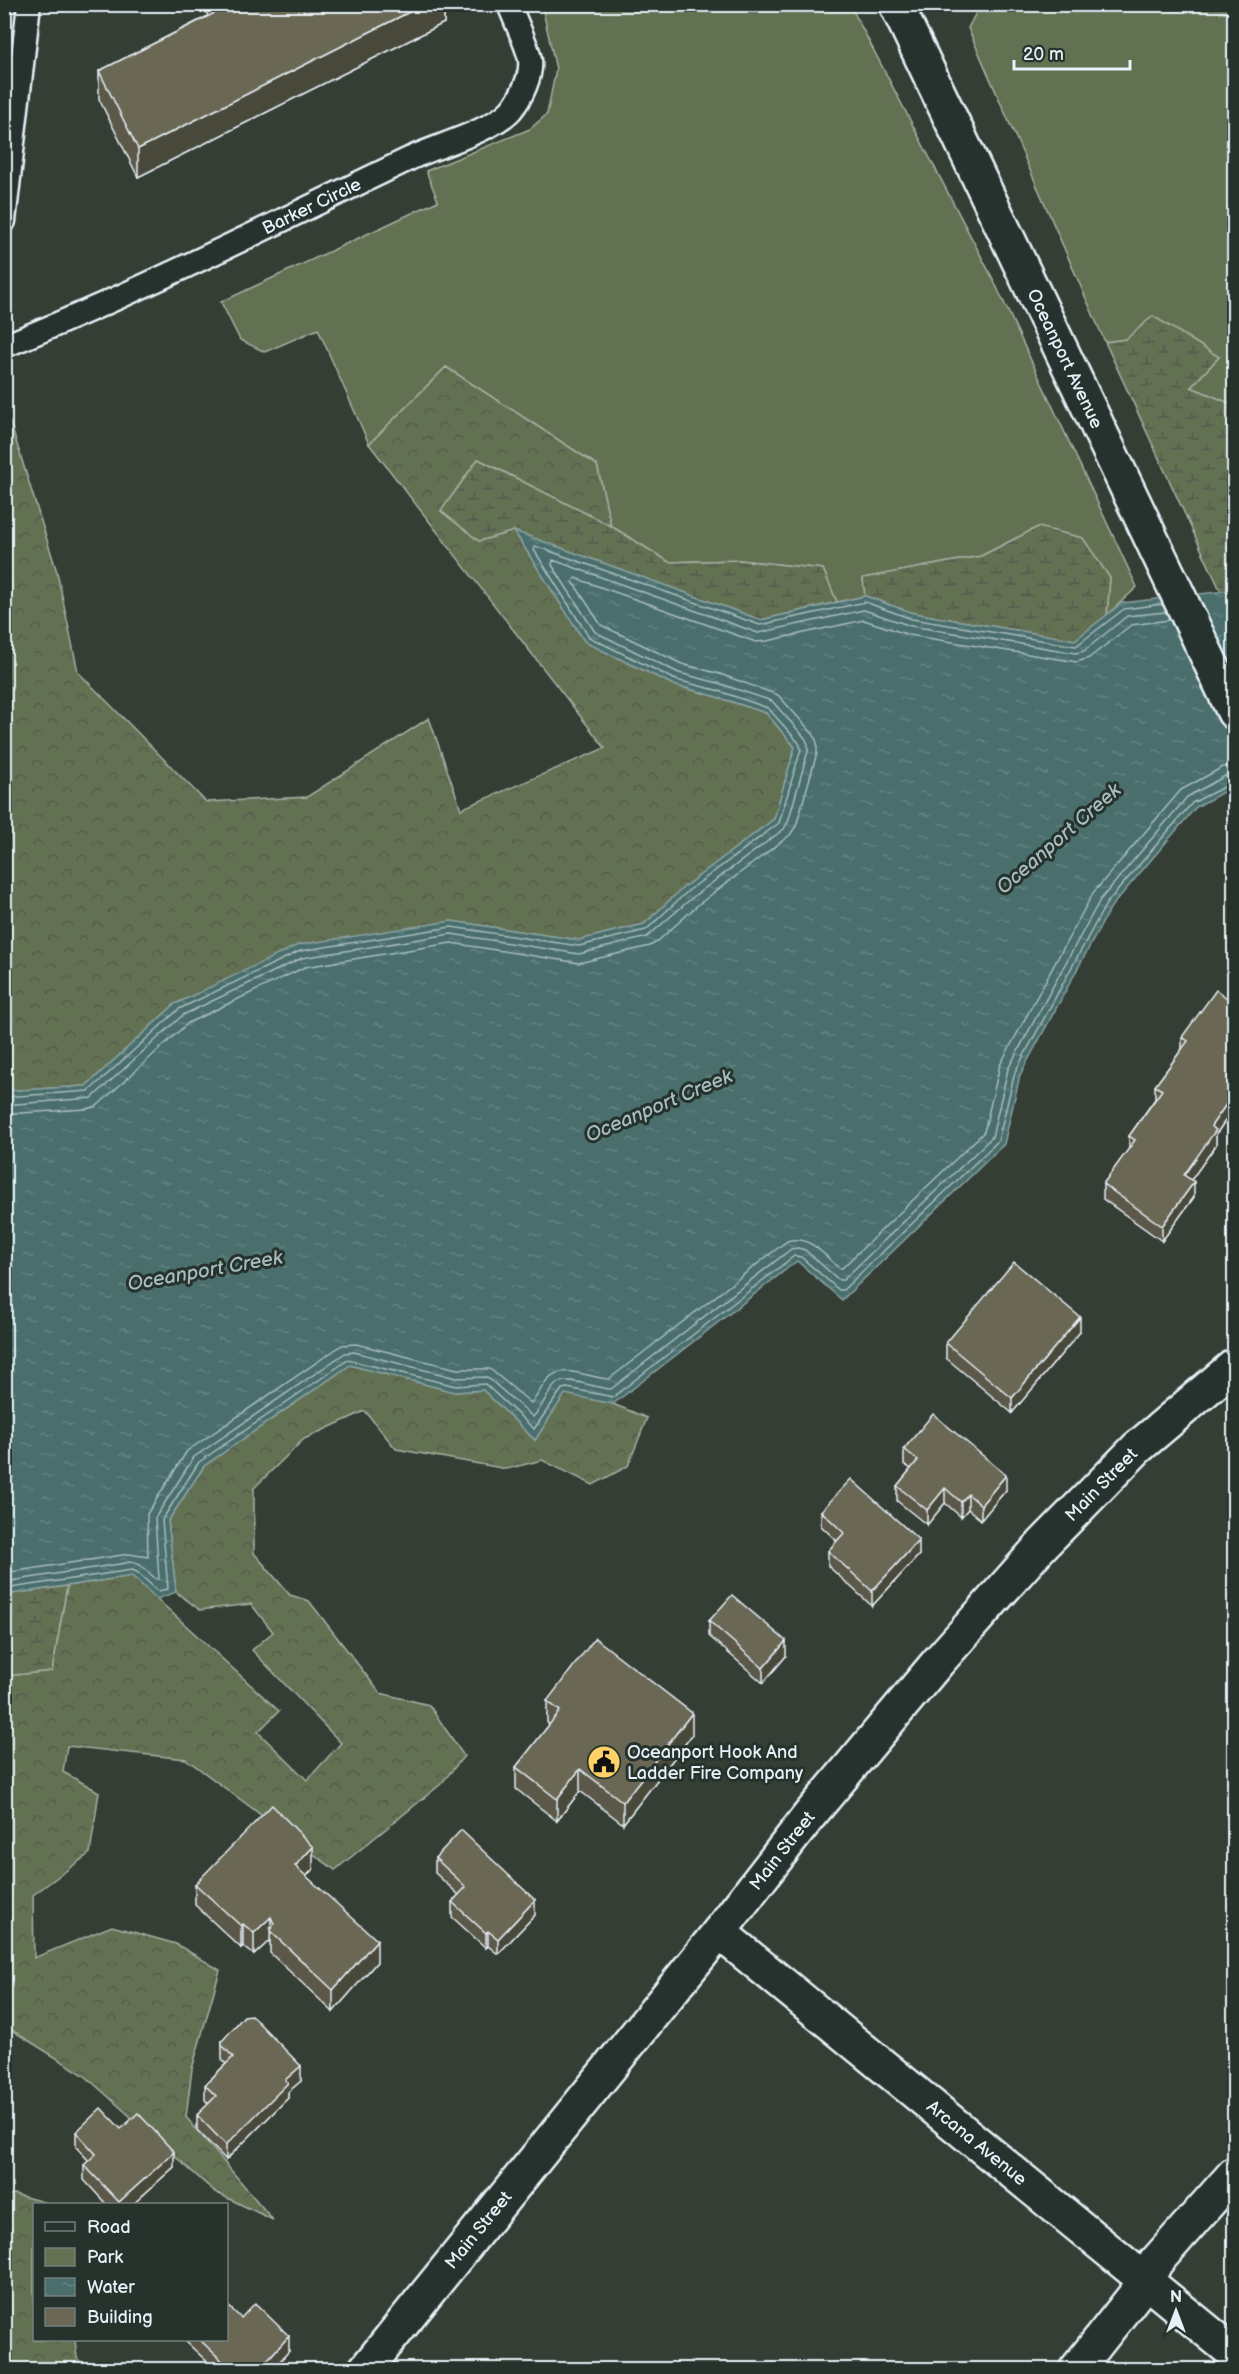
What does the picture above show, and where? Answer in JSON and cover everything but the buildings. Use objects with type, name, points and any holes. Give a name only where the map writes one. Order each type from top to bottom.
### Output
[{"type":"street","name":"Oceanport Avenue","points":[[896,4],[1234,712]]},
{"type":"street","name":"Main Street","points":[[365,2370],[719,1932],[809,1816],[938,1662],[1041,1546],[1137,1448],[1234,1366]]},
{"type":"street","name":"Arcana Avenue","points":[[719,1932],[1234,2353]]},
{"type":"street","points":[[1076,2370],[1146,2281],[1156,2262],[1234,2174]]},
{"type":"lane","points":[[4,221],[29,4]]},
{"type":"lane","name":"Barker Circle","points":[[4,346],[78,317],[418,154],[491,124],[510,111],[523,93],[529,71],[530,59],[509,4]]},
{"type":"green space","points":[[545,5],[850,5],[993,279],[1137,587],[1107,615],[1110,578],[1038,527],[981,556],[863,578],[865,596],[837,602],[823,569],[739,560],[669,562],[611,526],[597,465],[446,367],[369,444],[318,329],[265,352],[240,340],[221,302],[438,201],[426,171],[530,129],[547,114],[556,69],[543,11]]},
{"type":"green space","points":[[980,5],[1234,5],[1234,405],[1191,387],[1219,357],[1126,339],[1105,342],[968,28]]},
{"type":"green space","points":[[1153,316],[1219,357],[1191,387],[1234,405],[1234,590],[1221,592],[1105,342],[1126,339]]},
{"type":"green space","points":[[446,367],[597,465],[611,526],[478,459],[441,511],[479,541],[514,531],[585,642],[674,685],[766,713],[795,747],[774,819],[684,887],[644,924],[579,940],[451,921],[175,1004],[86,1086],[5,1091],[5,419],[10,422],[57,572],[78,672],[206,802],[307,797],[429,718],[461,809],[605,748],[369,444]]},
{"type":"green space","points":[[478,459],[611,526],[669,562],[739,560],[823,569],[837,602],[761,620],[514,531],[479,541],[441,511]]},
{"type":"green space","points":[[1038,527],[1083,538],[1110,578],[1107,615],[1075,640],[913,613],[865,596],[863,578],[981,556]]},
{"type":"green space","points":[[350,1365],[455,1392],[483,1390],[535,1440],[565,1393],[613,1404],[647,1418],[628,1466],[593,1485],[542,1460],[507,1469],[396,1449],[365,1411],[304,1439],[254,1488],[254,1553],[290,1595],[309,1601],[380,1693],[429,1705],[464,1756],[441,1784],[335,1870],[186,1759],[67,1746],[63,1772],[99,1792],[90,1853],[33,1895],[34,1958],[112,1926],[176,1944],[220,1970],[192,2069],[186,2117],[273,2220],[215,2192],[84,2075],[5,2026],[4,1676],[52,1671],[67,1586],[132,1576],[279,1711],[258,1732],[307,1780],[341,1743],[252,1650],[273,1632],[251,1604],[200,1610],[176,1592],[168,1521],[204,1466]]},
{"type":"green space","points":[[67,1586],[52,1671],[5,1676],[5,1595]]},
{"type":"green space","points":[[14,2194],[47,2203],[33,2203],[33,2341],[75,2341],[77,2358],[86,2369],[5,2369],[5,2196]]},
{"type":"water","name":"Oceanport Creek","points":[[514,531],[761,620],[865,596],[913,613],[1075,640],[1122,603],[1234,590],[1234,786],[1196,807],[1111,907],[1020,1075],[1004,1144],[842,1300],[797,1261],[613,1404],[565,1394],[535,1440],[483,1390],[455,1392],[350,1365],[204,1466],[168,1521],[176,1592],[157,1599],[132,1576],[5,1595],[5,1091],[86,1086],[175,1004],[298,945],[451,921],[579,940],[644,924],[684,887],[774,819],[795,747],[766,713],[674,685],[585,642]]},
{"type":"place","name":"Oceanport Hook And Ladder Fire Company","points":[[604,1762]]}]
